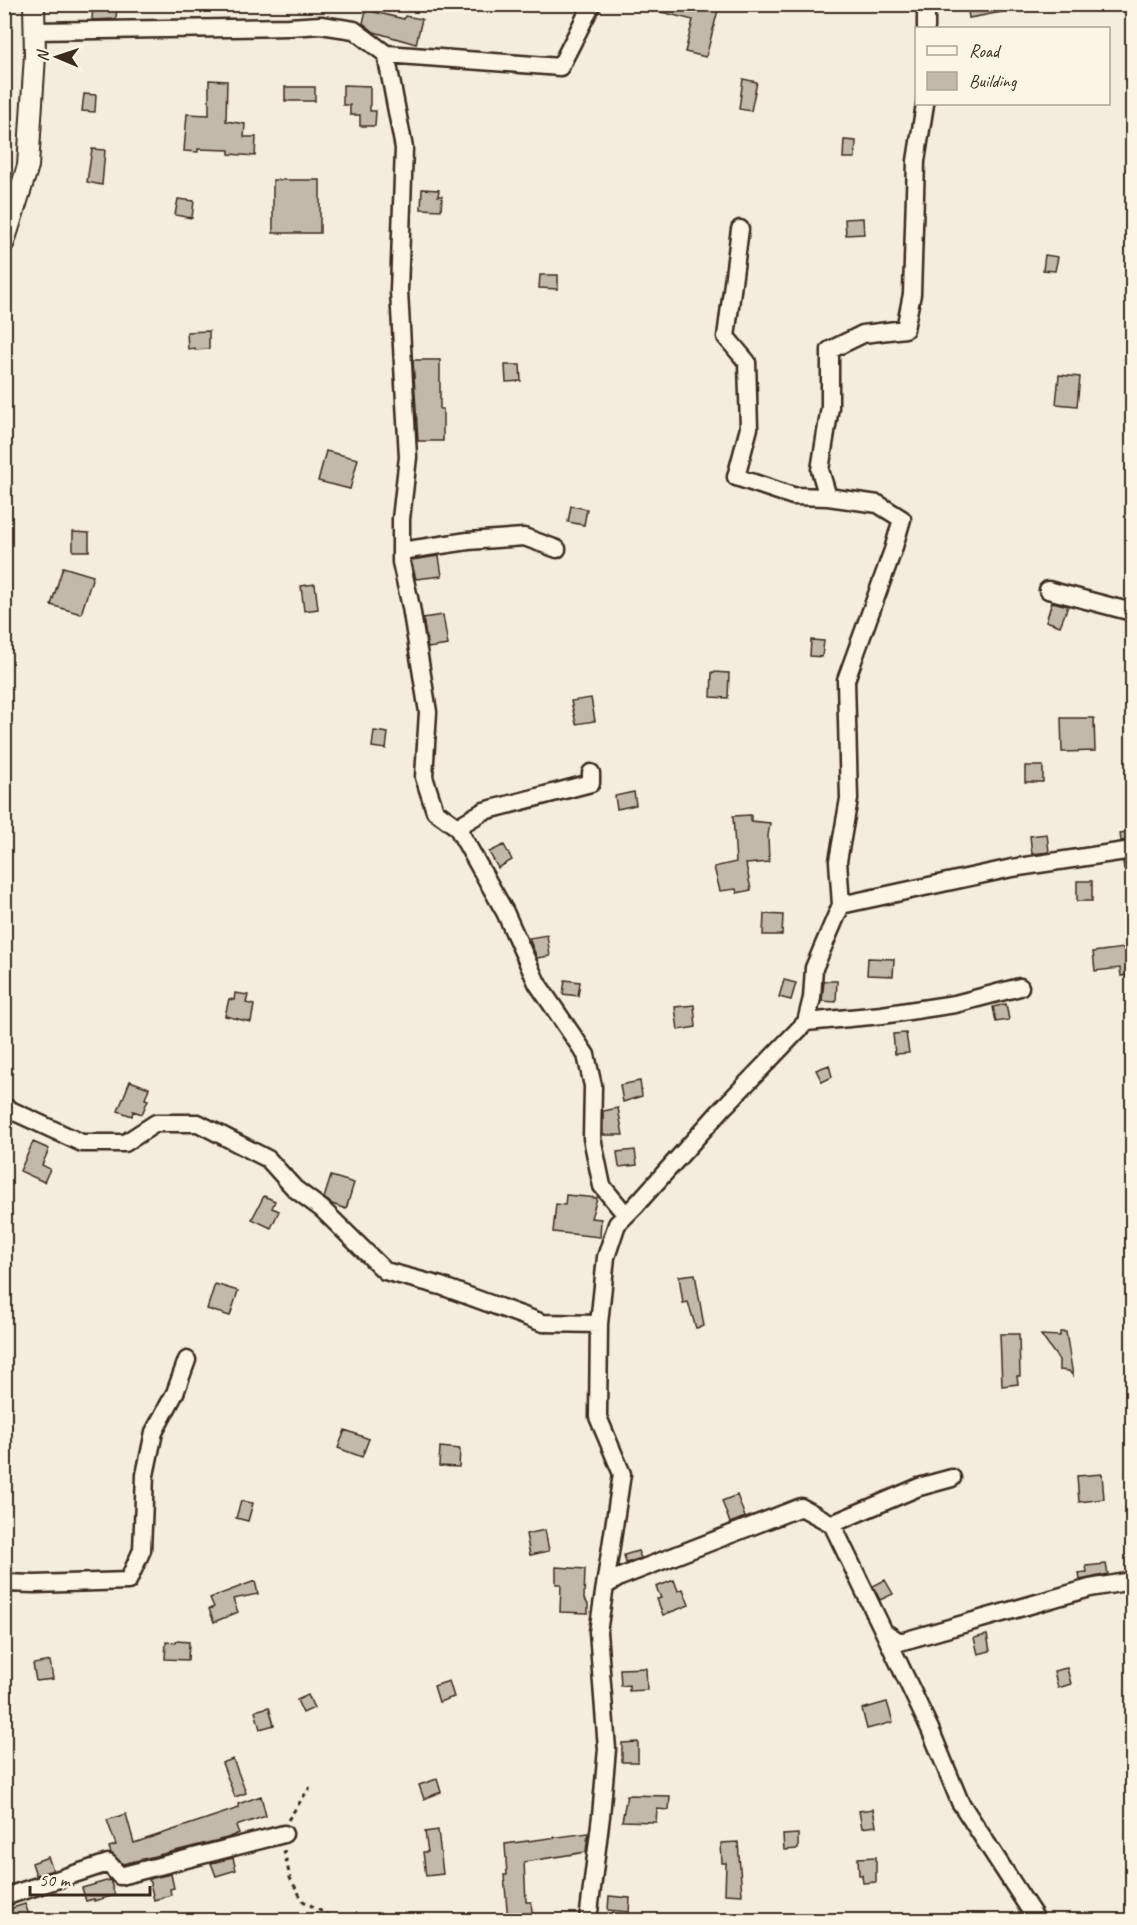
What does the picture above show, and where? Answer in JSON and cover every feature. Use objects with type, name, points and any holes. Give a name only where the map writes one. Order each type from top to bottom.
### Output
[{"type":"street","points":[[4,242],[28,166],[35,55],[33,4]]},
{"type":"street","points":[[34,31],[321,25],[354,30],[386,54],[560,67],[592,4]]},
{"type":"street","points":[[926,4],[926,27]]},
{"type":"street","points":[[386,54],[404,148],[399,291],[408,458],[401,519],[401,562],[428,711],[424,777],[435,811],[457,827],[505,912],[537,983],[586,1055],[593,1086],[592,1138],[602,1186],[626,1215]]},
{"type":"street","points":[[828,497],[820,470],[830,406],[830,350],[863,334],[905,328],[912,294],[916,161],[925,105]]},
{"type":"street","points":[[588,1920],[602,1816],[607,1749],[598,1632],[622,1474],[598,1417],[600,1303],[606,1257],[617,1224],[722,1109],[806,1022],[812,998],[814,968],[841,905],[838,861],[849,799],[846,680],[902,519],[878,504],[828,497],[793,496],[736,477],[748,428],[747,362],[726,337],[740,229]]},
{"type":"street","points":[[401,551],[468,541],[524,537],[557,549]]},
{"type":"street","points":[[1048,590],[1132,612]]},
{"type":"street","points":[[457,827],[484,811],[591,783],[591,773]]},
{"type":"street","points":[[841,905],[1012,868],[1132,850]]},
{"type":"street","points":[[806,1022],[882,1015],[955,1004],[1020,987]]},
{"type":"street","points":[[4,1107],[82,1143],[125,1143],[156,1123],[198,1123],[268,1159],[295,1188],[322,1209],[385,1271],[441,1286],[543,1323],[600,1324]]},
{"type":"street","points":[[4,1583],[128,1581],[142,1550],[145,1475],[154,1432],[175,1393],[187,1360]]},
{"type":"street","points":[[832,1524],[919,1487],[952,1478]]},
{"type":"street","points":[[605,1586],[620,1577],[801,1507],[832,1524],[930,1729],[960,1802],[1034,1916],[1033,1920]]},
{"type":"street","points":[[884,1632],[900,1642],[1090,1588],[1132,1581]]},
{"type":"street","points":[[4,1897],[108,1863],[120,1876],[284,1834]]},
{"type":"path","points":[[310,1787],[284,1827],[285,1854],[290,1878],[303,1901],[337,1920]]},
{"type":"shaded area","points":[[11,36],[5,124],[5,37]]},
{"type":"building","points":[[93,4],[117,4],[116,19],[92,20]]},
{"type":"building","points":[[649,4],[685,4],[718,10],[706,57],[685,52],[693,20],[649,9]]},
{"type":"building","points":[[967,4],[1007,4],[1008,11],[969,18]]},
{"type":"building","points":[[366,10],[404,19],[405,16],[422,19],[416,44],[374,32],[363,23]]},
{"type":"building","points":[[743,79],[757,82],[751,111],[739,109]]},
{"type":"building","points":[[209,80],[227,81],[226,121],[245,124],[244,137],[256,137],[255,156],[229,154],[229,150],[184,151],[187,114],[209,115]]},
{"type":"building","points":[[343,85],[370,86],[370,111],[376,111],[375,126],[360,126],[360,115],[350,115],[350,105],[343,105]]},
{"type":"building","points":[[285,87],[315,87],[315,101],[285,101]]},
{"type":"building","points":[[84,94],[96,95],[95,112],[82,111]]},
{"type":"building","points":[[844,140],[856,141],[855,158],[843,158]]},
{"type":"building","points":[[92,149],[105,150],[102,185],[87,182]]},
{"type":"building","points":[[273,180],[320,180],[320,233],[273,233]]},
{"type":"building","points":[[422,189],[439,190],[438,196],[442,196],[441,210],[421,209]]},
{"type":"building","points":[[178,199],[194,201],[192,218],[175,215]]},
{"type":"building","points":[[863,218],[864,234],[846,235],[845,219]]},
{"type":"building","points":[[1045,255],[1058,257],[1055,271],[1043,270]]},
{"type":"building","points":[[540,275],[558,275],[558,289],[539,288]]},
{"type":"building","points":[[209,331],[209,349],[188,349],[187,332]]},
{"type":"building","points":[[413,360],[440,360],[440,409],[443,409],[443,441],[418,441]]},
{"type":"building","points":[[505,365],[520,365],[521,381],[506,382]]},
{"type":"building","points":[[1059,375],[1080,377],[1077,406],[1056,404]]},
{"type":"building","points":[[326,451],[358,459],[350,489],[318,481]]},
{"type":"building","points":[[571,506],[587,509],[584,525],[568,522]]},
{"type":"building","points":[[73,532],[89,533],[89,551],[73,551]]},
{"type":"building","points":[[439,556],[442,576],[416,579],[411,560]]},
{"type":"building","points":[[63,567],[93,576],[81,614],[51,605]]},
{"type":"building","points":[[315,584],[318,609],[304,611],[301,586]]},
{"type":"building","points":[[1052,602],[1068,606],[1060,626],[1046,621]]},
{"type":"building","points":[[443,615],[448,645],[428,648],[423,618]]},
{"type":"building","points":[[811,640],[824,641],[822,657],[810,656]]},
{"type":"building","points":[[712,672],[729,673],[728,698],[711,697]]},
{"type":"building","points":[[591,698],[595,721],[576,724],[571,701]]},
{"type":"building","points":[[1061,718],[1094,718],[1095,751],[1062,752]]},
{"type":"building","points":[[374,731],[388,733],[386,749],[372,747]]},
{"type":"building","points":[[1025,766],[1043,766],[1043,782],[1025,782]]},
{"type":"building","points":[[634,792],[636,805],[617,809],[615,796]]},
{"type":"building","points":[[751,815],[751,821],[770,823],[769,862],[746,864],[751,890],[737,893],[736,889],[720,891],[714,867],[736,862],[733,816]]},
{"type":"building","points":[[1132,831],[1132,840],[1121,841],[1120,833]]},
{"type":"building","points":[[1047,834],[1049,852],[1032,854],[1030,836]]},
{"type":"building","points":[[504,845],[512,860],[498,868],[489,852]]},
{"type":"building","points":[[1132,861],[1132,869],[1124,869],[1123,862]]},
{"type":"building","points":[[1077,881],[1092,881],[1092,901],[1077,901]]},
{"type":"building","points":[[764,914],[783,915],[782,935],[763,935]]},
{"type":"building","points":[[547,935],[550,956],[537,958],[529,938]]},
{"type":"building","points":[[1132,947],[1132,974],[1121,976],[1120,968],[1095,971],[1093,952]]},
{"type":"building","points":[[868,958],[894,959],[893,976],[867,975]]},
{"type":"building","points":[[565,980],[580,982],[578,996],[563,994]]},
{"type":"building","points":[[784,980],[796,983],[791,1000],[779,997]]},
{"type":"building","points":[[824,981],[837,981],[836,1002],[822,1001]]},
{"type":"building","points":[[235,993],[248,995],[246,1003],[254,1005],[251,1022],[225,1016],[229,999],[234,1000]]},
{"type":"building","points":[[1006,1004],[1009,1020],[996,1022],[993,1007]]},
{"type":"building","points":[[694,1005],[696,1027],[678,1030],[675,1007]]},
{"type":"building","points":[[906,1033],[909,1053],[895,1054],[893,1034]]},
{"type":"building","points":[[829,1065],[832,1077],[822,1082],[816,1070]]},
{"type":"building","points":[[130,1081],[149,1088],[145,1099],[148,1100],[142,1114],[133,1111],[132,1116],[118,1111]]},
{"type":"building","points":[[640,1081],[642,1096],[623,1102],[620,1085]]},
{"type":"building","points":[[618,1108],[623,1135],[603,1135],[603,1111]]},
{"type":"building","points":[[33,1142],[49,1149],[42,1165],[50,1169],[44,1182],[20,1171]]},
{"type":"building","points":[[635,1150],[637,1165],[619,1167],[617,1152]]},
{"type":"building","points":[[331,1176],[354,1183],[346,1209],[324,1198]]},
{"type":"building","points":[[566,1195],[597,1198],[591,1218],[601,1219],[600,1237],[553,1232],[556,1204],[565,1205]]},
{"type":"building","points":[[264,1196],[275,1201],[272,1208],[279,1211],[271,1228],[252,1219]]},
{"type":"building","points":[[695,1274],[704,1326],[696,1328],[688,1302],[683,1303],[679,1276]]},
{"type":"building","points":[[215,1284],[238,1291],[230,1316],[207,1309]]},
{"type":"building","points":[[1060,1332],[1066,1332],[1073,1376],[1069,1371],[1059,1370],[1059,1360],[1041,1335],[1060,1336]]},
{"type":"building","points":[[1000,1334],[1019,1334],[1020,1376],[1017,1376],[1018,1384],[1002,1386]]},
{"type":"building","points":[[345,1430],[369,1439],[362,1457],[338,1448]]},
{"type":"building","points":[[440,1447],[460,1449],[459,1467],[439,1466]]},
{"type":"building","points":[[1102,1474],[1104,1499],[1079,1502],[1077,1476]]},
{"type":"building","points":[[737,1495],[745,1517],[730,1523],[722,1501]]},
{"type":"building","points":[[241,1501],[253,1503],[248,1521],[236,1518]]},
{"type":"building","points":[[545,1530],[549,1551],[530,1555],[526,1534]]},
{"type":"building","points":[[638,1551],[641,1558],[626,1563],[624,1555]]},
{"type":"building","points":[[1106,1564],[1108,1574],[1080,1580],[1079,1573],[1087,1572],[1086,1566]]},
{"type":"building","points":[[556,1567],[585,1569],[584,1599],[588,1604],[588,1613],[560,1612],[561,1584],[556,1584]]},
{"type":"building","points":[[674,1580],[678,1591],[683,1589],[689,1605],[663,1615],[657,1599],[661,1598],[656,1587]]},
{"type":"building","points":[[885,1580],[893,1594],[880,1600],[873,1586]]},
{"type":"building","points":[[255,1581],[258,1594],[233,1599],[238,1612],[214,1622],[209,1609],[214,1607],[210,1598]]},
{"type":"building","points":[[987,1635],[990,1651],[978,1654],[974,1638]]},
{"type":"building","points":[[176,1641],[189,1642],[188,1660],[165,1659],[166,1642],[176,1643]]},
{"type":"building","points":[[50,1661],[53,1679],[36,1681],[33,1664]]},
{"type":"building","points":[[646,1668],[647,1690],[629,1691],[629,1685],[621,1686],[620,1669]]},
{"type":"building","points":[[1067,1668],[1071,1684],[1058,1688],[1054,1671]]},
{"type":"building","points":[[449,1681],[454,1697],[439,1702],[434,1686]]},
{"type":"building","points":[[308,1695],[314,1708],[303,1713],[297,1700]]},
{"type":"building","points":[[887,1702],[893,1722],[867,1729],[862,1709]]},
{"type":"building","points":[[269,1707],[274,1725],[260,1729],[255,1711]]},
{"type":"building","points":[[638,1742],[638,1762],[622,1762],[622,1743]]},
{"type":"building","points":[[233,1759],[246,1793],[235,1797],[222,1763]]},
{"type":"building","points":[[437,1779],[441,1792],[424,1799],[419,1785]]},
{"type":"building","points":[[627,1795],[670,1796],[669,1810],[657,1809],[656,1822],[622,1821]]},
{"type":"building","points":[[261,1796],[266,1816],[236,1826],[239,1833],[227,1838],[123,1864],[111,1853],[109,1847],[116,1845],[107,1820],[126,1814],[134,1843],[239,1808],[238,1804]]},
{"type":"building","points":[[873,1809],[876,1826],[862,1828],[859,1811]]},
{"type":"building","points":[[438,1830],[443,1874],[426,1876],[423,1852],[428,1852],[425,1832]]},
{"type":"building","points":[[588,1833],[586,1852],[524,1862],[526,1902],[531,1902],[533,1920],[508,1920],[504,1875],[507,1875],[505,1844]]},
{"type":"building","points":[[798,1834],[798,1849],[784,1850],[783,1835]]},
{"type":"building","points":[[738,1842],[742,1895],[725,1894],[726,1863],[722,1863],[721,1843]]},
{"type":"building","points":[[48,1857],[53,1870],[36,1875],[32,1863]]},
{"type":"building","points":[[876,1857],[876,1882],[863,1883],[862,1875],[859,1875],[858,1858]]},
{"type":"building","points":[[233,1858],[236,1870],[216,1876],[211,1863]]},
{"type":"building","points":[[171,1874],[174,1888],[170,1889],[171,1895],[154,1900],[149,1879]]},
{"type":"building","points":[[110,1880],[115,1895],[86,1901],[82,1888]]},
{"type":"building","points":[[609,1896],[630,1898],[629,1912],[608,1910]]},
{"type":"building","points":[[25,1904],[31,1920],[9,1920],[6,1910]]}]
